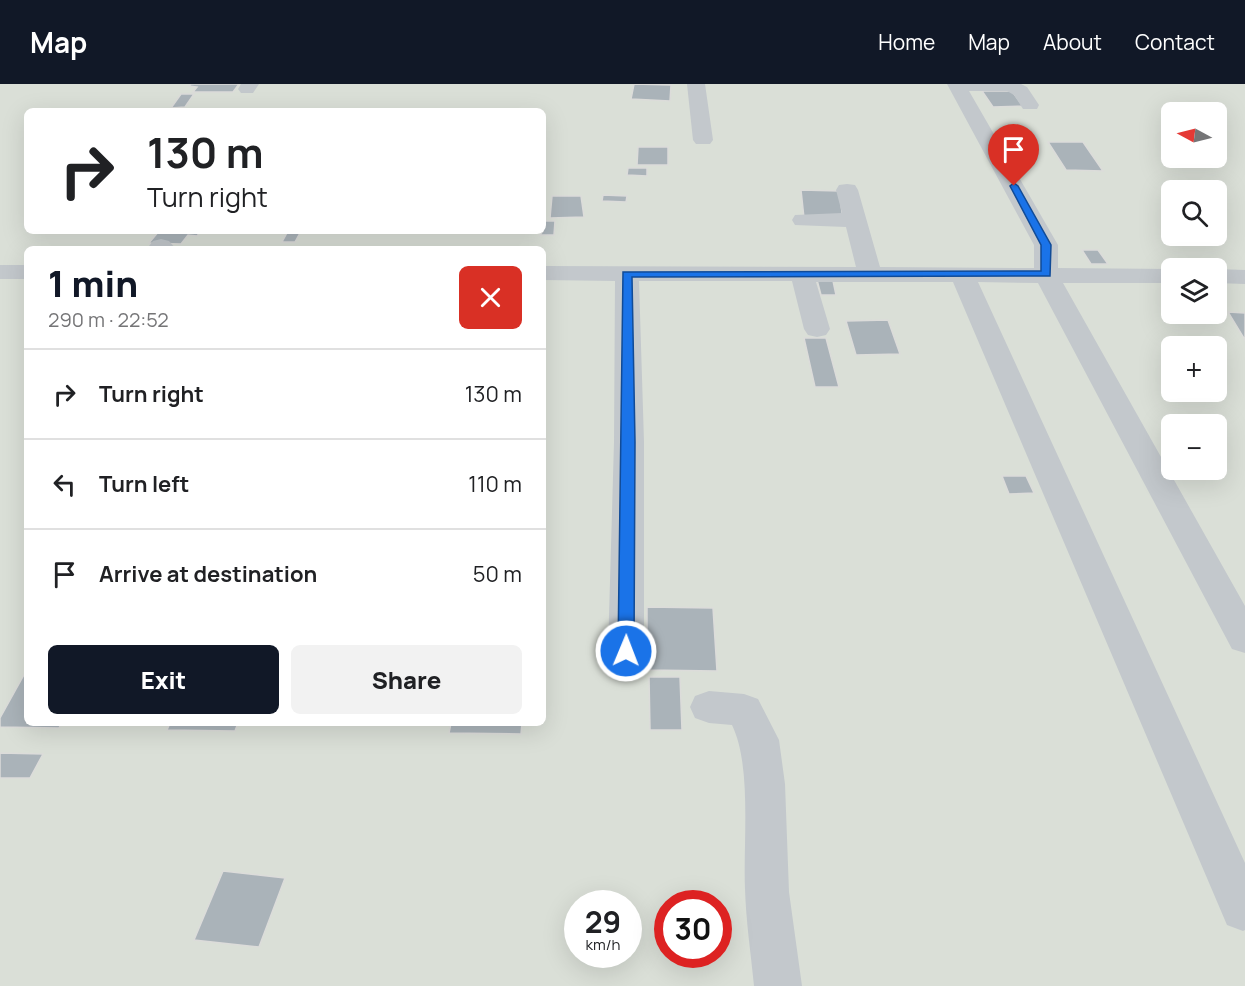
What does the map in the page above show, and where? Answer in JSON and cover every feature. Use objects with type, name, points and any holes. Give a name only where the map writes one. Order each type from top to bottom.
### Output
[{"type":"street","points":[[696,84],[703,140]]},
{"type":"street","points":[[957,85],[1010,86],[1021,91],[1030,105]]},
{"type":"street","points":[[957,85],[1046,245],[1046,274],[1245,639]]},
{"type":"street","points":[[847,190],[870,274]]},
{"type":"street","points":[[803,220],[854,220]]},
{"type":"street","points":[[0,272],[24,272]]},
{"type":"street","points":[[546,273],[1161,276]]},
{"type":"street","points":[[626,651],[629,442],[627,274]]},
{"type":"street","points":[[802,274],[817,330]]},
{"type":"street","points":[[962,274],[1097,584],[1243,909]]},
{"type":"street","points":[[1227,276],[1245,277]]},
{"type":"street","points":[[710,707],[744,710],[759,740],[764,784],[767,892],[778,986]]},
{"type":"shaded area","points":[[0,84],[1245,84],[1245,986],[0,986]]},
{"type":"building","points":[[191,84],[239,84],[233,92],[193,92],[197,87],[189,86]]},
{"type":"building","points":[[634,84],[671,85],[670,101],[631,99]]},
{"type":"building","points":[[982,91],[1012,91],[1023,106],[993,107]]},
{"type":"building","points":[[181,94],[194,94],[185,107],[171,108]]},
{"type":"building","points":[[1048,142],[1083,142],[1103,171],[1066,170]]},
{"type":"building","points":[[638,147],[668,147],[668,165],[637,165]]},
{"type":"building","points":[[628,168],[647,168],[647,176],[627,175]]},
{"type":"building","points":[[801,190],[839,191],[843,219],[804,218]]},
{"type":"building","points":[[603,195],[627,196],[626,202],[602,201]]},
{"type":"building","points":[[552,196],[581,196],[584,217],[550,218]]},
{"type":"building","points":[[546,221],[555,221],[554,235],[540,235],[546,234]]},
{"type":"building","points":[[156,234],[199,234],[197,236],[188,235],[181,244],[149,243]]},
{"type":"building","points":[[286,234],[299,234],[295,242],[282,242]]},
{"type":"building","points":[[1082,250],[1098,250],[1108,264],[1091,264]]},
{"type":"building","points":[[816,276],[832,276],[836,295],[821,295]]},
{"type":"building","points":[[1228,312],[1245,313],[1245,340]]},
{"type":"building","points":[[888,320],[900,354],[856,355],[846,321]]},
{"type":"building","points":[[804,338],[826,338],[839,387],[815,387]]},
{"type":"building","points":[[1002,476],[1026,476],[1034,493],[1009,494]]},
{"type":"building","points":[[647,607],[713,608],[717,671],[647,670]]},
{"type":"building","points":[[24,675],[24,726],[60,726],[59,728],[0,727],[0,718]]},
{"type":"building","points":[[649,677],[680,677],[682,730],[650,730]]},
{"type":"building","points":[[169,726],[237,726],[235,731],[167,730]]},
{"type":"building","points":[[450,726],[522,726],[521,734],[449,733]]},
{"type":"building","points":[[0,753],[43,754],[30,778],[0,778]]},
{"type":"building","points":[[223,871],[285,878],[259,947],[194,940]]},
{"type":"route","points":[[626,651],[629,442],[627,274],[1046,274],[1046,245],[1014,186]]}]
